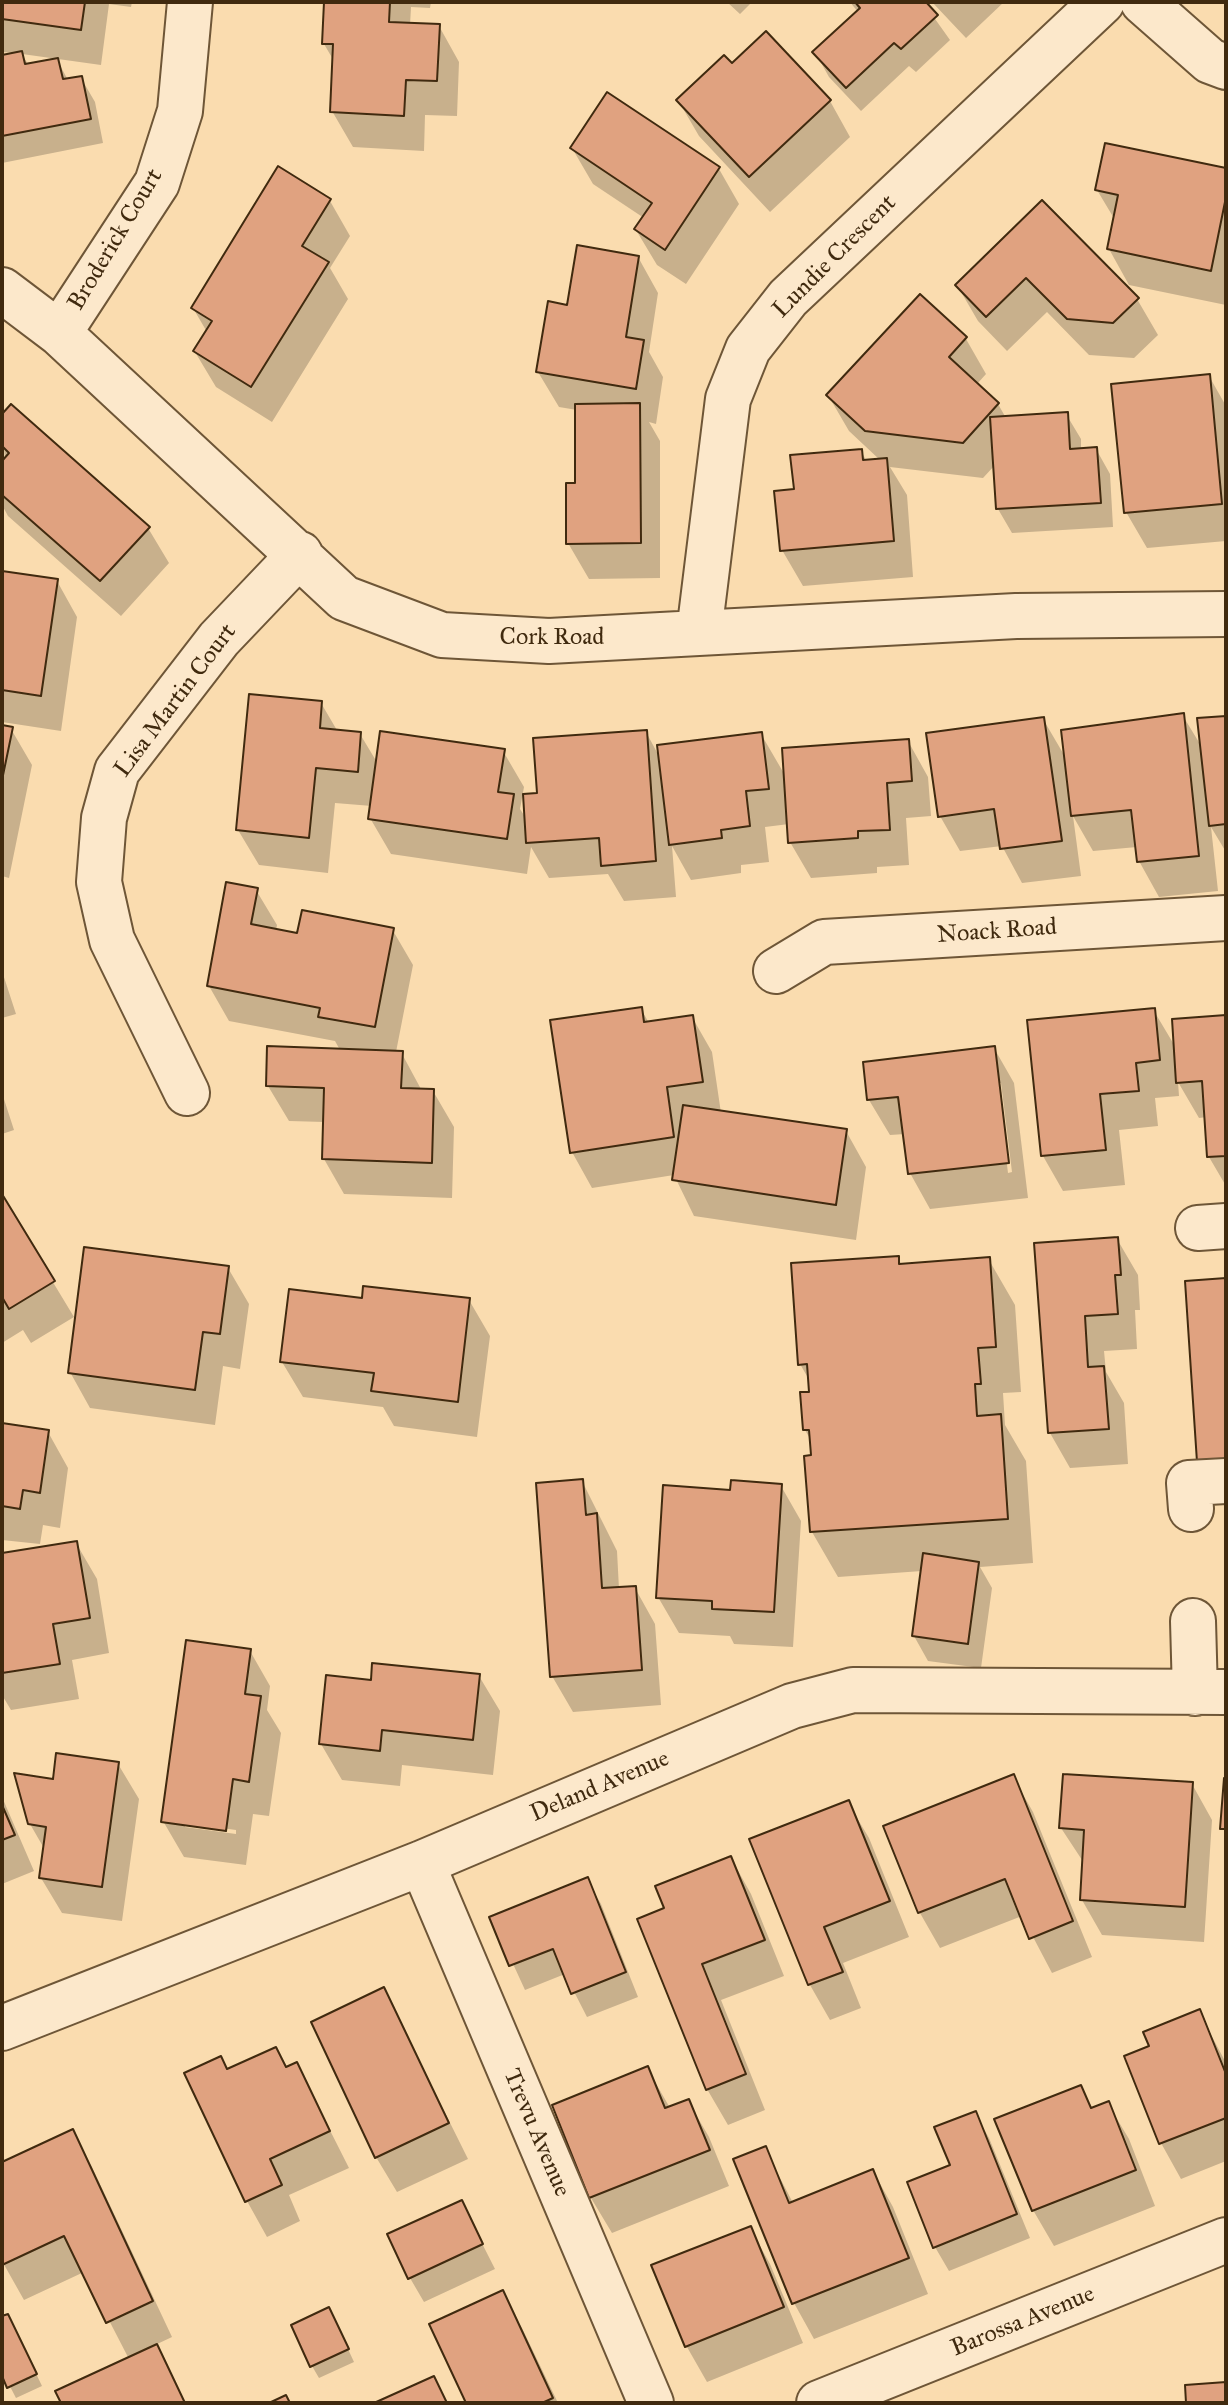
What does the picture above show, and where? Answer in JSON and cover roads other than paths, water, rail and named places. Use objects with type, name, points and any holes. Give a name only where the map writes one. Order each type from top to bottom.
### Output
[{"type":"street","name":"Broderick Court","points":[[59,333],[157,183],[180,111],[190,2]]},
{"type":"street","name":"Lundie Crescent","points":[[699,633],[728,399],[748,349],[788,298],[1102,2]]},
{"type":"street","points":[[1143,2],[1210,61],[1226,67]]},
{"type":"street","name":"Cork Road","points":[[2,290],[59,333],[344,598],[442,635],[549,641],[1016,616],[1226,614]]},
{"type":"street","name":"Lisa Martin Court","points":[[187,1093],[112,940],[99,882],[104,818],[117,771],[219,639],[300,554]]},
{"type":"street","name":"Noack Road","points":[[776,971],[824,942],[1226,918]]},
{"type":"street","points":[[1191,1509],[1189,1483],[1226,1481]]},
{"type":"street","points":[[1193,1621],[1211,1693]]},
{"type":"street","name":"Deland Avenue","points":[[2,2028],[422,1863],[792,1706],[853,1690],[1211,1693]]},
{"type":"street","name":"Trevu Avenue","points":[[422,1863],[651,2403]]},
{"type":"street","name":"Barossa Avenue","points":[[819,2403],[1226,2240]]}]
